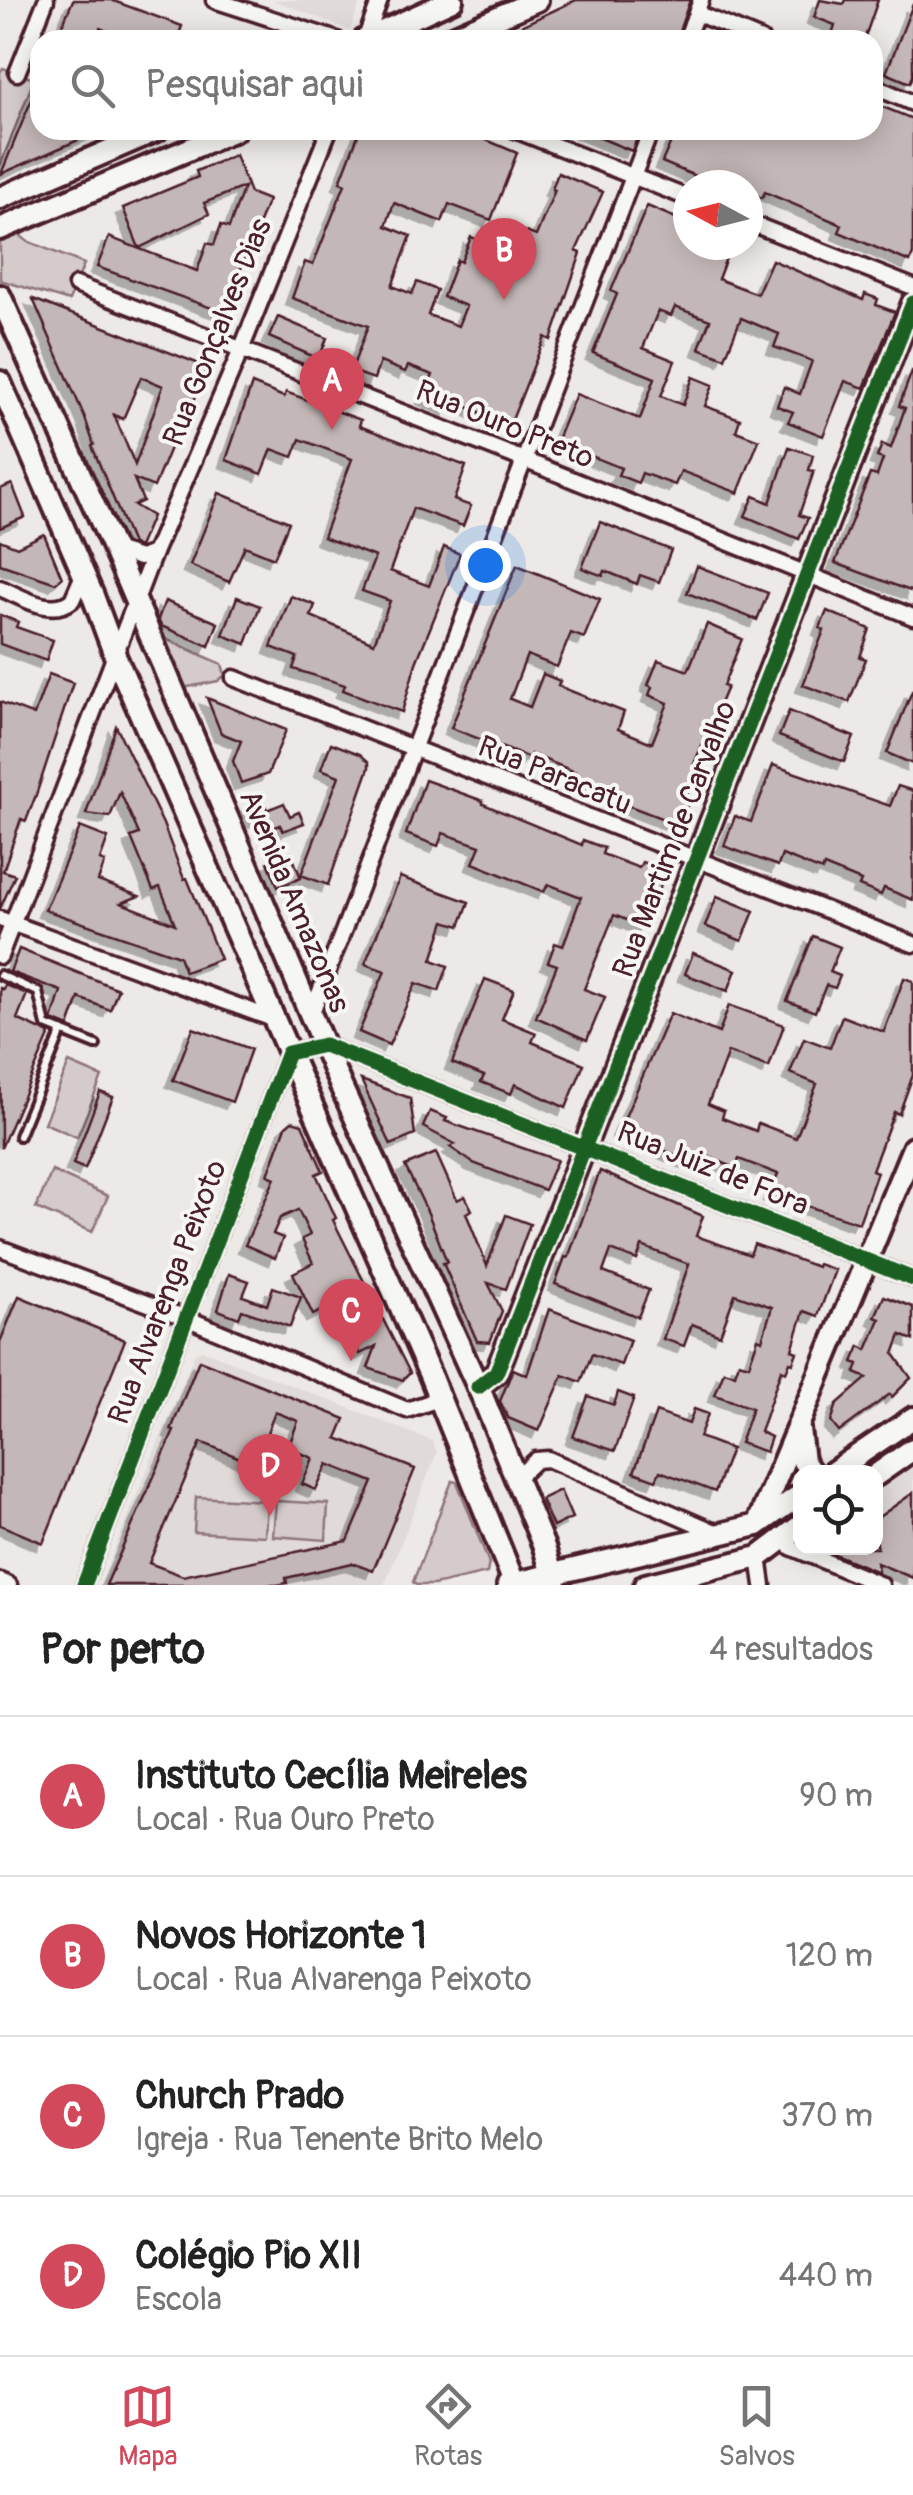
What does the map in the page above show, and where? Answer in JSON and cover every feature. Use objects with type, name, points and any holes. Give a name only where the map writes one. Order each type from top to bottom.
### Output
[{"type":"main road","points":[[387,30],[452,0]]},
{"type":"main road","points":[[469,30],[537,0]]},
{"type":"main road","points":[[0,198],[135,140]]},
{"type":"main road","points":[[0,229],[211,140]]},
{"type":"main road","name":"Avenida Amazonas","points":[[0,296],[114,550],[324,1045],[478,1386],[555,1580]]},
{"type":"main road","name":"Rua Martim de Carvalho","points":[[478,1386],[496,1373],[913,303]]},
{"type":"main road","points":[[0,382],[116,658],[434,1385],[512,1585],[555,1580],[757,1525],[793,1500]]},
{"type":"main road","points":[[757,1525],[870,1260],[913,1148]]},
{"type":"main road","points":[[843,1465],[913,1418]]},
{"type":"main road","points":[[799,1427],[806,1465]]},
{"type":"main road","points":[[883,1469],[913,1449]]},
{"type":"main road","points":[[645,1585],[759,1557],[793,1531]]},
{"type":"street","points":[[34,30],[46,0]]},
{"type":"street","points":[[214,0],[306,30]]},
{"type":"street","points":[[369,30],[380,0]]},
{"type":"street","points":[[690,30],[699,6],[743,30]]},
{"type":"street","points":[[17,73],[30,40]]},
{"type":"street","points":[[883,90],[913,103]]},
{"type":"street","name":"Rua Gonçalves Dias","points":[[0,956],[6,921],[325,140]]},
{"type":"street","points":[[540,140],[673,192]]},
{"type":"street","points":[[311,1014],[647,140]]},
{"type":"street","points":[[763,228],[913,287]]},
{"type":"street","name":"Rua Ouro Preto","points":[[76,285],[913,617]]},
{"type":"street","points":[[114,550],[140,558],[154,554]]},
{"type":"street","points":[[0,588],[56,608],[72,600],[83,574]]},
{"type":"street","name":"Rua Paracatu","points":[[234,678],[913,944]]},
{"type":"street","points":[[6,921],[273,1019]]},
{"type":"street","points":[[288,1053],[324,1045]]},
{"type":"street","name":"Rua Juiz de Fora","points":[[324,1045],[913,1279]]},
{"type":"street","name":"Rua Alvarenga Peixoto","points":[[84,1585],[288,1053]]},
{"type":"street","points":[[0,1248],[186,1318],[407,1410],[432,1402],[434,1385]]},
{"type":"street","points":[[516,1479],[536,1460],[548,1459],[722,1535]]},
{"type":"street","points":[[810,1555],[881,1585]]},
{"type":"street","points":[[759,1557],[763,1585]]},
{"type":"street","points":[[0,1581],[9,1585]]},
{"type":"lane","points":[[0,975],[38,992],[46,1025],[96,1045]]},
{"type":"lane","points":[[19,1136],[62,1032]]},
{"type":"shaded area","points":[[273,0],[361,0],[350,30]]},
{"type":"shaded area","points":[[3,68],[30,78],[30,89],[0,166]]},
{"type":"shaded area","points":[[0,201],[9,226],[27,241],[84,264],[69,301],[0,280]]},
{"type":"shaded area","points":[[156,635],[222,664],[225,675],[218,681],[178,689]]},
{"type":"shaded area","points":[[69,1063],[102,1077],[77,1137],[44,1123]]},
{"type":"shaded area","points":[[52,1171],[108,1196],[92,1232],[36,1208]]},
{"type":"shaded area","points":[[202,1350],[432,1441],[437,1452],[382,1585],[100,1585],[195,1353]]},
{"type":"shaded area","points":[[913,1454],[913,1533],[883,1555],[883,1474]]},
{"type":"shaded area","points":[[452,1481],[457,1482],[489,1563],[487,1573],[416,1585],[413,1582]]},
{"type":"shaded area","points":[[196,1497],[267,1501],[265,1536],[194,1532]]},
{"type":"shaded area","points":[[276,1501],[328,1504],[326,1540],[273,1536]]},
{"type":"shaded area","points":[[823,1555],[883,1555],[857,1574]]},
{"type":"building","points":[[73,0],[111,0],[182,26],[181,30],[60,30]]},
{"type":"building","points":[[576,0],[690,0],[680,30],[512,30]]},
{"type":"building","points":[[820,0],[844,4],[846,0],[878,0],[868,30],[833,30],[835,25],[814,17]]},
{"type":"building","points":[[913,4],[913,76],[910,83],[886,73]]},
{"type":"building","points":[[30,103],[30,140],[78,140],[1,174]]},
{"type":"building","points":[[883,107],[913,119],[910,262],[839,232],[842,225],[765,192],[763,196],[763,170],[681,170],[662,162],[672,140],[883,140]]},
{"type":"building","points":[[356,140],[486,140],[517,153],[491,220],[449,204],[442,222],[394,203],[386,226],[411,236],[392,286],[412,294],[417,282],[437,290],[428,315],[458,326],[466,306],[443,297],[471,237],[501,248],[510,226],[536,236],[558,173],[603,192],[576,251],[581,253],[551,340],[545,337],[510,425],[453,401],[450,408],[424,397],[433,375],[408,366],[405,372],[380,362],[374,379],[351,371],[368,326],[292,298],[305,262],[313,265],[345,184],[340,182]]},
{"type":"building","points":[[605,140],[636,140],[632,151]]},
{"type":"building","points":[[235,155],[250,193],[268,200],[234,286],[241,289],[231,315],[97,267],[109,237],[197,271],[207,243],[214,245],[221,225],[229,228],[244,187],[204,203],[209,214],[139,248],[123,208],[198,177],[196,171]]},
{"type":"building","points":[[647,206],[673,217],[673,260],[725,260],[718,279],[757,294],[772,260],[863,300],[865,294],[878,299],[876,305],[895,312],[864,388],[845,381],[823,436],[788,422],[793,412],[777,406],[784,387],[800,394],[812,361],[774,347],[779,334],[741,318],[725,358],[699,348],[710,320],[675,307],[671,316],[658,311],[643,348],[675,361],[661,396],[683,405],[693,377],[713,385],[705,406],[740,419],[736,431],[759,440],[738,493],[681,471],[675,485],[642,473],[638,483],[618,475],[621,468],[556,442],[576,394],[640,419],[655,378],[593,353],[617,294],[611,291]]},
{"type":"building","points":[[33,299],[207,367],[154,487],[134,479],[143,501],[134,505],[152,516],[139,547],[132,544],[92,446],[85,418]],"holes":[[[141,377],[163,386],[135,465],[114,415],[123,419]]]},
{"type":"building","points":[[278,317],[327,338],[319,359],[269,337]]},
{"type":"building","points":[[912,371],[913,592],[835,563],[870,474],[877,476],[883,459],[877,457],[882,444],[891,448],[905,408],[899,406]]},
{"type":"building","points":[[252,384],[284,397],[286,392],[361,420],[359,426],[466,466],[454,500],[471,506],[463,526],[413,508],[390,571],[429,586],[444,547],[460,554],[416,663],[402,712],[343,690],[345,685],[293,669],[297,657],[271,647],[291,596],[315,605],[311,616],[374,643],[390,601],[362,591],[375,557],[323,537],[352,459],[300,439],[293,457],[272,449],[262,474],[226,460]]},
{"type":"building","points":[[789,447],[813,455],[809,470],[814,471],[799,515],[808,518],[799,539],[745,516],[754,496],[770,503]]},
{"type":"building","points":[[12,484],[25,517],[0,528],[0,489]]},
{"type":"building","points":[[219,493],[289,522],[274,558],[245,546],[229,582],[190,565]]},
{"type":"building","points":[[600,522],[671,550],[659,582],[640,575],[637,584],[605,571],[603,576],[582,568]]},
{"type":"building","points":[[44,534],[62,578],[56,583],[0,564],[0,540],[17,547]]},
{"type":"building","points":[[517,565],[600,599],[584,638],[571,633],[557,667],[527,655],[510,699],[530,707],[543,674],[560,681],[558,686],[624,712],[618,729],[652,743],[668,703],[649,695],[652,687],[648,685],[658,660],[688,671],[707,624],[742,639],[723,686],[727,687],[694,764],[698,765],[686,796],[690,798],[679,825],[627,805],[630,799],[577,778],[578,773],[451,728]]},
{"type":"building","points":[[697,566],[768,593],[757,620],[687,593]]},
{"type":"building","points":[[237,597],[260,606],[246,644],[223,635]]},
{"type":"building","points":[[165,601],[218,623],[209,646],[161,626],[158,619]]},
{"type":"building","points":[[827,611],[870,629],[860,657],[866,659],[849,702],[803,685],[824,630],[820,628]]},
{"type":"building","points":[[0,615],[18,622],[16,627],[53,640],[46,661],[0,644]]},
{"type":"building","points":[[49,674],[73,683],[36,795],[26,821],[21,819],[3,871],[15,875],[0,909],[0,702],[34,715]]},
{"type":"building","points":[[913,691],[913,764],[887,753]]},
{"type":"building","points":[[207,698],[286,730],[268,774],[241,783],[233,761],[241,741],[221,733]]},
{"type":"building","points":[[789,711],[854,737],[844,762],[779,736]]},
{"type":"building","points":[[116,726],[220,959],[185,972],[179,956],[45,910],[80,827],[108,838],[98,881],[139,896],[121,903],[175,924],[160,887],[153,890],[131,837],[139,834],[120,792],[110,817],[86,814]]},
{"type":"building","points":[[331,743],[360,754],[369,762],[369,768],[328,885],[301,875],[339,776],[321,769]]},
{"type":"building","points":[[773,765],[890,806],[898,786],[913,791],[913,900],[884,888],[881,895],[859,886],[861,881],[824,866],[822,871],[782,855],[778,866],[724,846],[735,816],[751,822]]},
{"type":"building","points":[[425,780],[582,845],[583,840],[604,848],[602,854],[639,868],[642,862],[666,871],[644,927],[614,915],[584,989],[605,997],[587,1040],[536,1017],[557,965],[548,962],[555,943],[563,946],[581,897],[548,884],[544,892],[473,863],[480,846],[443,833],[438,846],[406,834]]},
{"type":"building","points":[[262,799],[267,810],[284,803],[290,816],[299,812],[304,823],[283,831],[280,825],[267,831],[262,818],[254,821],[248,805]]},
{"type":"building","points":[[291,853],[301,878],[278,887],[268,862]]},
{"type":"building","points":[[400,877],[469,902],[460,926],[445,921],[432,960],[448,966],[439,991],[416,983],[389,1045],[359,1032],[385,971],[365,964]]},
{"type":"building","points":[[717,896],[754,911],[742,941],[705,926]]},
{"type":"building","points":[[813,936],[840,947],[830,972],[840,976],[835,988],[826,985],[815,1012],[787,1001]]},
{"type":"building","points":[[19,949],[118,989],[110,1010],[79,998],[69,1027],[52,1020],[61,991],[10,972]]},
{"type":"building","points":[[693,953],[736,970],[728,991],[685,974]]},
{"type":"building","points":[[904,978],[913,981],[913,1075],[872,1170],[877,1172],[859,1223],[770,1194],[778,1174],[739,1159],[735,1168],[707,1156],[703,1167],[619,1131],[670,1013],[719,1033],[729,1005],[784,1025],[769,1067],[728,1052],[708,1104],[724,1111],[722,1118],[756,1131],[758,1123],[796,1138],[817,1084],[790,1073],[804,1038],[830,1048],[842,1016],[884,1032]]},
{"type":"building","points":[[485,979],[514,990],[502,1019],[536,1033],[532,1042],[584,1064],[566,1108],[515,1084],[511,1094],[481,1082],[484,1076],[452,1063]]},
{"type":"building","points":[[5,985],[27,994],[17,1019],[50,1034],[1,1148],[0,988]]},
{"type":"building","points":[[193,1028],[251,1049],[232,1102],[173,1080]]},
{"type":"building","points":[[361,1080],[410,1098],[415,1135],[391,1145]]},
{"type":"building","points":[[100,1092],[113,1097],[85,1169],[73,1164]]},
{"type":"building","points":[[430,1111],[447,1118],[445,1121],[557,1160],[544,1190],[473,1163],[450,1147],[455,1144],[423,1127]]},
{"type":"building","points":[[292,1121],[302,1124],[323,1171],[316,1174],[336,1218],[333,1220],[410,1373],[403,1380],[368,1368],[376,1346],[360,1354],[335,1304],[313,1315],[293,1273],[313,1263],[302,1239],[310,1235],[298,1210],[280,1218],[273,1234],[283,1238],[275,1258],[245,1245],[275,1178],[268,1175],[286,1126]]},
{"type":"building","points":[[436,1153],[457,1200],[465,1196],[472,1210],[466,1213],[487,1266],[506,1215],[530,1224],[506,1289],[488,1283],[502,1311],[490,1342],[477,1341],[443,1263],[447,1262],[428,1213],[405,1166]]},
{"type":"building","points":[[600,1171],[703,1216],[696,1236],[750,1255],[754,1244],[835,1270],[818,1316],[804,1311],[792,1350],[797,1352],[793,1363],[786,1372],[781,1370],[760,1432],[771,1437],[766,1452],[740,1443],[752,1408],[715,1395],[724,1371],[735,1374],[739,1362],[749,1365],[772,1307],[735,1294],[720,1335],[692,1324],[684,1346],[663,1339],[689,1264],[642,1246],[637,1260],[611,1250],[603,1272],[649,1290],[638,1317],[555,1284]]},
{"type":"building","points":[[229,1274],[249,1281],[243,1296],[267,1305],[273,1287],[301,1297],[290,1327],[242,1310],[239,1318],[218,1310]]},
{"type":"building","points":[[19,1296],[125,1340],[43,1543],[0,1525],[0,1342]]},
{"type":"building","points":[[884,1296],[913,1307],[913,1340],[901,1335],[894,1354],[911,1378],[892,1397],[890,1394],[839,1432],[831,1422],[837,1404],[867,1378],[855,1373],[858,1364],[853,1362],[860,1346],[867,1350],[880,1319],[875,1317]]},
{"type":"building","points":[[549,1309],[630,1340],[621,1365],[592,1354],[581,1382],[563,1375],[539,1431],[508,1418],[500,1401],[513,1369],[527,1375]]},
{"type":"building","points":[[199,1360],[345,1419],[337,1438],[415,1469],[373,1571],[352,1563],[286,1578],[287,1583],[277,1585],[106,1585],[174,1431],[171,1430]],"holes":[[[275,1412],[298,1421],[288,1448],[313,1458],[302,1484],[316,1490],[328,1464],[373,1482],[348,1541],[183,1576],[149,1563],[201,1442],[255,1464]]]},
{"type":"building","points":[[618,1392],[634,1398],[615,1451],[573,1437],[588,1396],[614,1405]]},
{"type":"building","points":[[694,1409],[708,1414],[699,1437],[731,1449],[715,1492],[660,1471],[656,1480],[634,1472],[656,1412],[689,1424]]},
{"type":"building","points":[[560,1490],[572,1518],[553,1527],[541,1499]]},
{"type":"building","points":[[913,1493],[913,1578],[877,1563],[878,1572],[837,1555],[883,1555],[883,1514]]},
{"type":"cycle path","points":[[478,1387],[496,1373],[503,1356],[913,303]]},
{"type":"cycle path","points":[[84,1585],[288,1053],[324,1045],[913,1279]]},
{"type":"place","name":"Novos Horizonte 1","points":[[504,300]]},
{"type":"place","name":"Instituto Cecília Meireles","points":[[332,430]]},
{"type":"place","name":"Church Prado","points":[[351,1361]]},
{"type":"place","name":"Colégio Pio XII","points":[[270,1516]]}]
